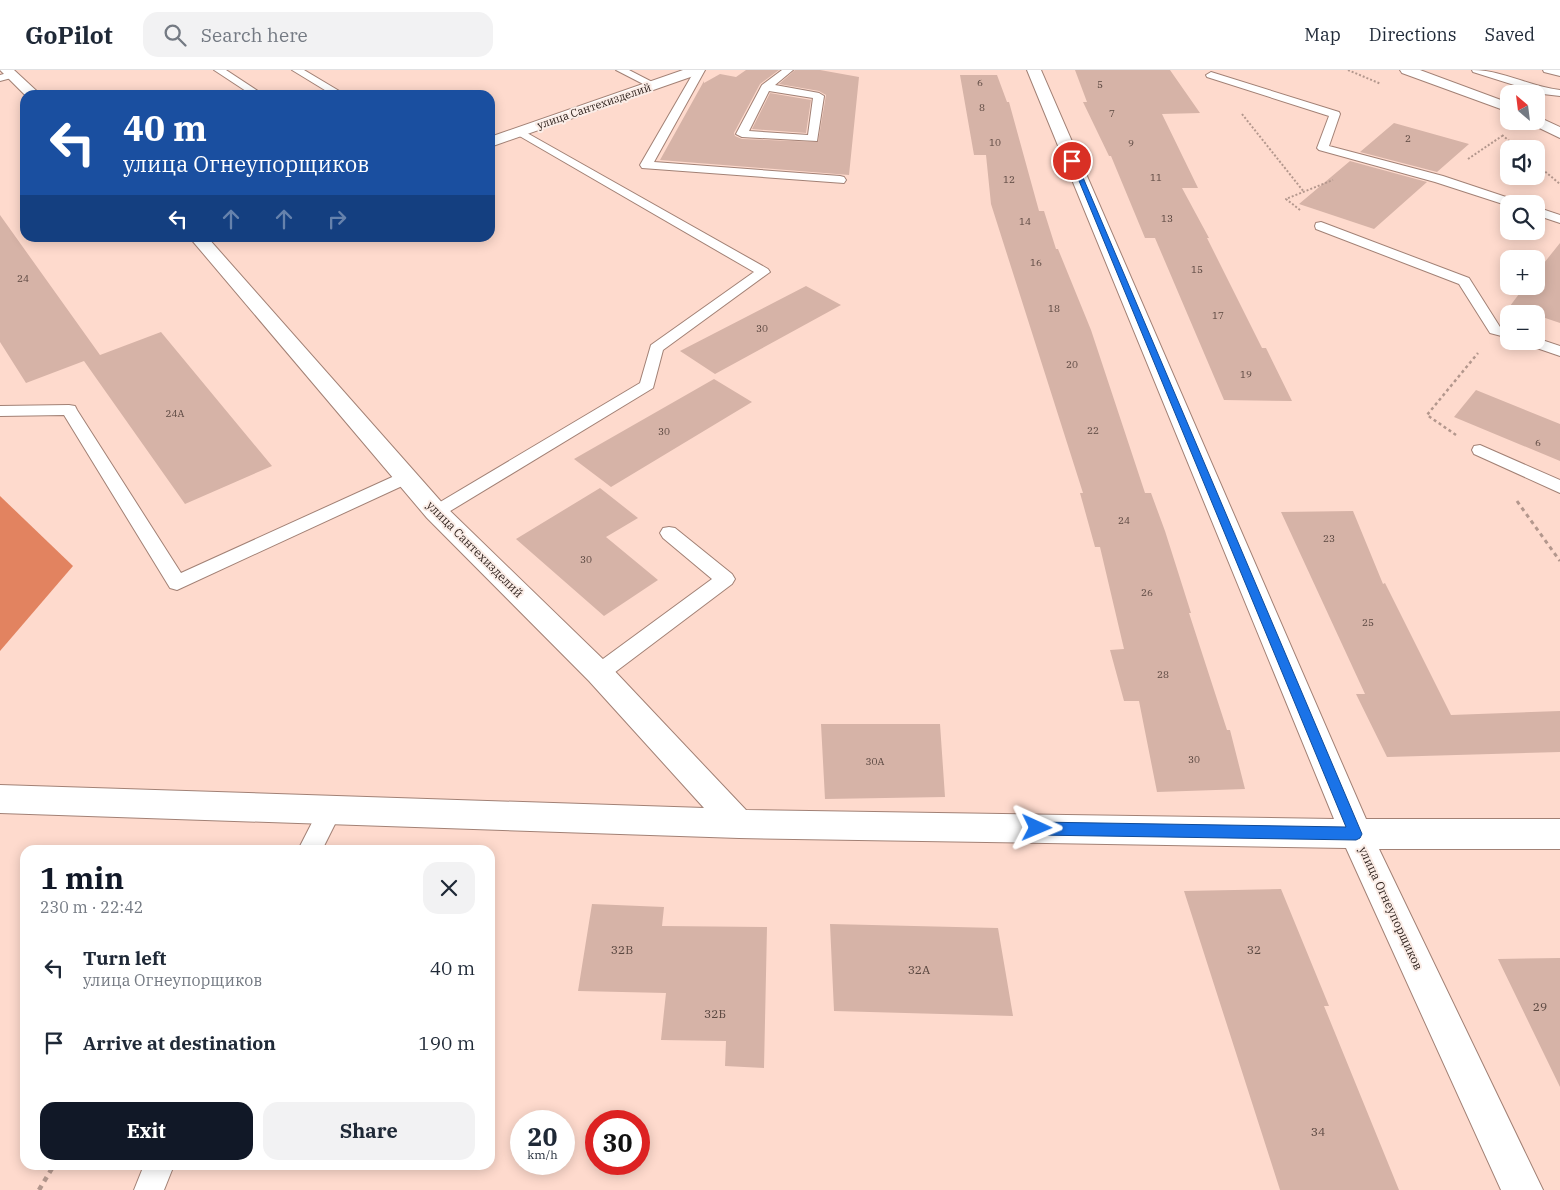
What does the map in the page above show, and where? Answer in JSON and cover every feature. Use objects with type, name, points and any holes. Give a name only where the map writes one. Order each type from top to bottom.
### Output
[{"type":"street","name":"улица Сантехизделий","points":[[495,140],[699,70]]},
{"type":"street","name":"улица Огнеупорщиков","points":[[1034,70],[1356,834],[1522,1190]]},
{"type":"street","points":[[1407,70],[1500,104]]},
{"type":"street","points":[[6,74],[27,90]]},
{"type":"street","points":[[1545,113],[1560,116]]},
{"type":"street","points":[[1545,125],[1560,132]]},
{"type":"street","name":"улица Сантехизделий","points":[[208,242],[436,512],[599,673],[738,824]]},
{"type":"street","points":[[0,799],[738,824],[1356,834],[1560,834]]},
{"type":"lane","points":[[219,70],[251,90]]},
{"type":"lane","points":[[297,70],[331,90]]},
{"type":"lane","points":[[621,70],[653,85]]},
{"type":"lane","points":[[699,70],[646,165],[840,180]]},
{"type":"lane","points":[[766,87],[819,96],[813,139],[742,134],[766,87],[788,70]]},
{"type":"lane","points":[[1477,70],[1547,92],[1560,93]]},
{"type":"lane","points":[[1548,70],[1560,73]]},
{"type":"lane","points":[[1211,75],[1335,114],[1323,148],[1439,179],[1500,199]]},
{"type":"lane","points":[[436,512],[646,385],[656,348],[763,272],[520,132]]},
{"type":"lane","points":[[1545,214],[1560,219]]},
{"type":"lane","points":[[1321,226],[1464,281],[1495,330],[1500,331]]},
{"type":"lane","points":[[1545,346],[1560,351]]},
{"type":"lane","points":[[0,412],[69,410],[177,583],[407,477]]},
{"type":"lane","points":[[1480,450],[1560,487]]},
{"type":"lane","points":[[599,673],[724,579],[668,533]]},
{"type":"lane","points":[[312,845],[330,810]]},
{"type":"lane","points":[[149,1190],[157,1170]]},
{"type":"path","points":[[1211,75],[1304,192]]},
{"type":"path","points":[[1439,179],[1503,135]]},
{"type":"path","points":[[1321,226],[1286,199],[1367,167],[1373,162]]},
{"type":"path","points":[[1545,172],[1560,184]]},
{"type":"path","points":[[1495,330],[1491,338],[1427,415],[1480,450],[1560,561]]},
{"type":"path","points":[[39,1190],[51,1170]]},
{"type":"shaded area","points":[[0,496],[73,566],[0,651]]},
{"type":"building","points":[[746,70],[779,70],[760,84],[734,133],[735,136],[742,139],[818,142],[826,95],[819,91],[779,84],[795,70],[820,70],[859,77],[849,175],[660,160],[704,81],[704,83],[720,74],[736,77]]},
{"type":"building","points":[[1075,70],[1170,70],[1200,113],[1162,114],[1198,188],[1182,188],[1209,238],[1207,238],[1262,348],[1266,348],[1292,401],[1224,400],[1155,238],[1145,238],[1111,156],[1109,156],[1083,102],[1087,102]]},
{"type":"building","points":[[960,75],[997,75],[1007,102],[1009,102],[1039,211],[1044,211],[1056,249],[1058,249],[1091,330],[1145,493],[1151,493],[1165,531],[1227,730],[1230,730],[1245,789],[1157,792],[1139,701],[1124,701],[1110,650],[1124,649],[1100,547],[1095,547],[1080,493],[1083,493],[991,204],[986,155],[974,155]]},
{"type":"building","points":[[770,93],[811,100],[806,133],[752,129]]},
{"type":"building","points":[[1394,123],[1469,144],[1437,172],[1360,152]]},
{"type":"building","points":[[1350,161],[1427,182],[1374,229],[1299,204]]},
{"type":"building","points":[[0,215],[100,355],[161,332],[272,466],[185,504],[84,361],[26,383],[0,342]]},
{"type":"building","points":[[1560,243],[1560,323],[1545,318],[1545,305],[1511,305],[1518,295],[1545,295],[1545,262]]},
{"type":"building","points":[[806,286],[841,305],[715,374],[680,351]]},
{"type":"building","points":[[714,379],[752,402],[611,487],[574,459]]},
{"type":"building","points":[[1476,390],[1560,424],[1560,461],[1454,417]]},
{"type":"building","points":[[600,488],[638,518],[606,537],[658,580],[604,616],[516,539]]},
{"type":"building","points":[[1353,511],[1383,584],[1385,583],[1451,715],[1560,711],[1560,752],[1387,757],[1356,694],[1365,694],[1281,512]]},
{"type":"building","points":[[821,724],[940,724],[945,797],[825,799]]},
{"type":"building","points":[[1281,889],[1329,1006],[1324,1006],[1399,1190],[1280,1190],[1184,891]]},
{"type":"building","points":[[592,904],[664,907],[662,926],[767,927],[764,1068],[725,1066],[726,1041],[661,1040],[666,993],[578,991]]},
{"type":"building","points":[[830,924],[998,928],[1013,1016],[834,1011]]},
{"type":"building","points":[[1560,958],[1560,1087],[1498,959]]},
{"type":"route","points":[[1037,828],[1356,834],[1072,161]]}]
